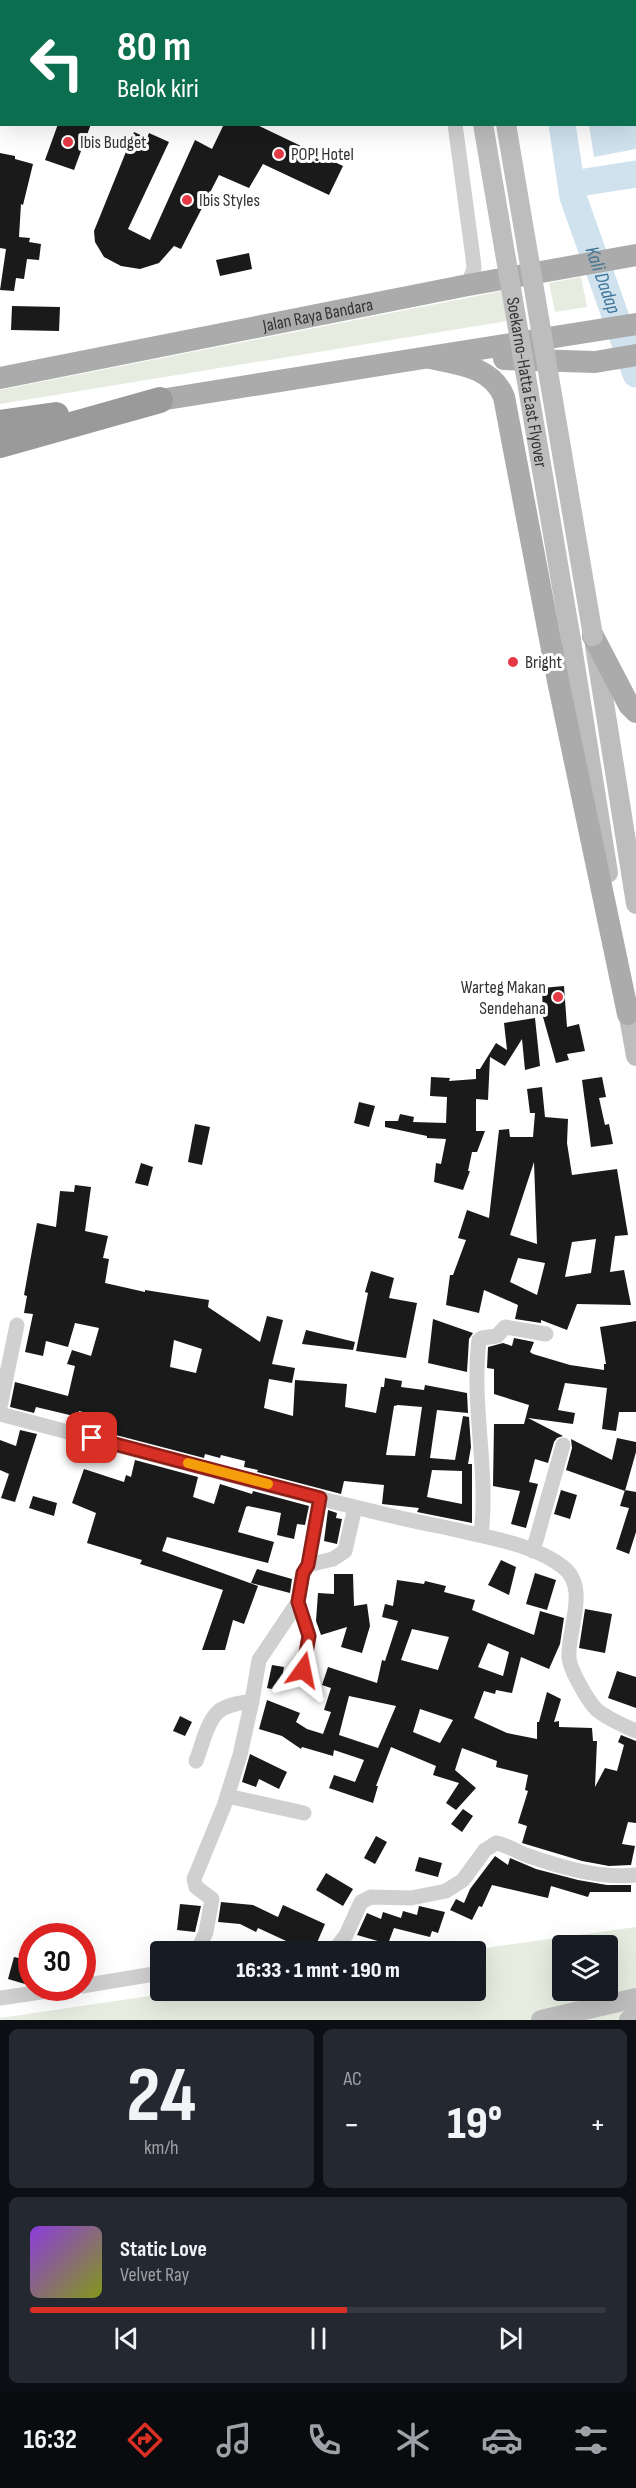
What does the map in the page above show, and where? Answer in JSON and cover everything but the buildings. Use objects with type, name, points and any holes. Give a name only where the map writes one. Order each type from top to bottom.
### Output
[{"type":"highway","points":[[0,423],[160,400]]},
{"type":"highway","points":[[0,445],[160,400]]},
{"type":"main road","name":"Soekarno-Hatta East Flyover","points":[[483,126],[582,638]]},
{"type":"main road","name":"Soekarno-Hatta East Flyover","points":[[506,126],[582,638]]},
{"type":"main road","name":"Jalan Raya Bandara","points":[[0,378],[468,285],[633,255]]},
{"type":"main road","points":[[160,400],[473,352],[636,324]]},
{"type":"main road","points":[[473,352],[500,358],[595,362],[636,355]]},
{"type":"main road","points":[[430,358],[479,371],[495,381],[504,397],[558,681],[636,1056]]},
{"type":"main road","points":[[582,638],[636,712]]},
{"type":"main road","points":[[582,638],[636,904]]},
{"type":"main road","points":[[582,638],[628,1014]]},
{"type":"main road","points":[[541,2020],[636,1998]]},
{"type":"main road","points":[[629,2020],[636,2019]]},
{"type":"street","points":[[455,126],[474,268],[468,285]]},
{"type":"street","points":[[0,1407],[17,1325]]},
{"type":"street","points":[[480,1535],[485,1501],[476,1383],[480,1340],[497,1336],[505,1327],[546,1334]]},
{"type":"street","points":[[0,1414],[355,1507],[480,1535],[533,1551],[566,1568],[572,1577],[576,1599],[569,1660],[587,1696],[597,1710],[636,1731]]},
{"type":"street","points":[[533,1551],[563,1445]]},
{"type":"street","points":[[202,1941],[206,1932],[212,1899],[195,1887],[194,1878],[227,1796],[240,1755],[258,1660],[298,1602],[303,1573],[308,1565],[320,1498]]},
{"type":"street","points":[[308,1565],[333,1559],[345,1551],[355,1507]]},
{"type":"street","points":[[298,1602],[309,1636],[303,1670]]},
{"type":"street","points":[[196,1761],[213,1719],[219,1711],[229,1706],[252,1701]]},
{"type":"street","points":[[227,1796],[304,1813]]},
{"type":"street","points":[[342,1941],[361,1902],[371,1897],[411,1898],[446,1891],[463,1880],[485,1850],[496,1843],[508,1845],[522,1854],[559,1866],[618,1877],[636,1875]]},
{"type":"street","points":[[96,1984],[150,1975]]},
{"type":"street","points":[[0,1998],[18,1995]]},
{"type":"shaded area","points":[[581,277],[587,307],[555,312],[549,283]]},
{"type":"shaded area","points":[[502,291],[507,321],[0,404],[0,390]]},
{"type":"shaded area","points":[[636,1927],[636,2020],[0,2020],[0,2018],[150,1996],[150,2001],[486,2001],[486,1948],[552,1939],[552,2001],[618,2001],[618,1935],[578,1935]]},
{"type":"water","points":[[589,126],[636,126],[636,149],[594,157]]},
{"type":"waterway","name":"Kali Dadap","points":[[562,126],[573,197],[636,374]]},
{"type":"waterway","name":"Kali Dadap","points":[[572,184],[636,174]]},
{"type":"slow traffic","points":[[188,1463],[268,1484]]},
{"type":"place","name":"Ibis Budget","points":[[68,142]]},
{"type":"place","name":"POP! Hotel","points":[[279,154]]},
{"type":"place","name":"Ibis Styles","points":[[187,200]]},
{"type":"place","name":"Bright","points":[[513,662]]},
{"type":"place","name":"Warteg Makan Sendehana","points":[[558,997]]},
{"type":"route","points":[[92,1438],[320,1498],[308,1565],[303,1573],[298,1602],[309,1636],[303,1670]]}]
